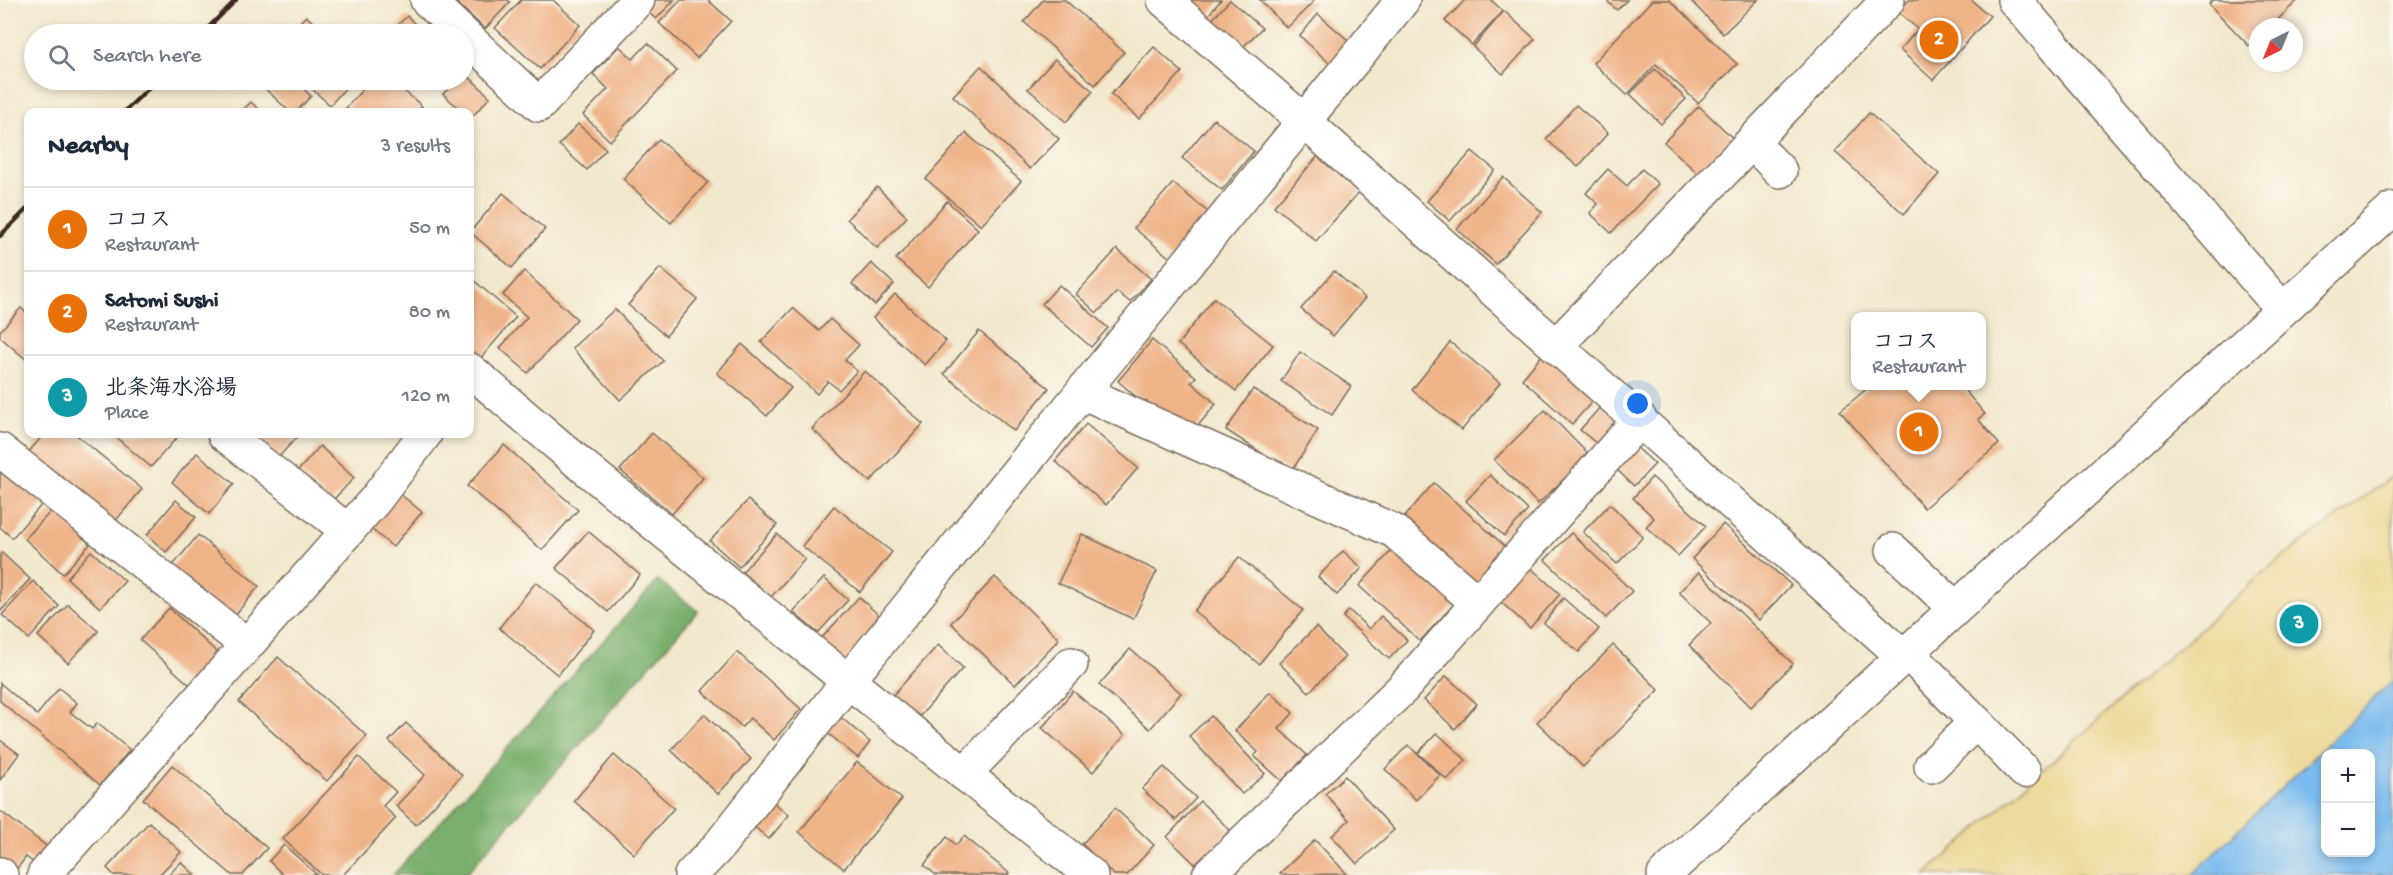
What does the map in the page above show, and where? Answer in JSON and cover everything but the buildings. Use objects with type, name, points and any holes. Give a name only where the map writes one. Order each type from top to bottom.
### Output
[{"type":"street","points":[[427,0],[453,24]]},
{"type":"street","points":[[474,44],[539,105],[638,0]]},
{"type":"street","points":[[1164,0],[1303,120],[1905,654],[2024,771]]},
{"type":"street","points":[[691,875],[718,847],[848,681],[1403,0]]},
{"type":"street","points":[[1556,346],[1888,0]]},
{"type":"street","points":[[2014,0],[2282,309]]},
{"type":"street","points":[[1752,142],[1779,171]]},
{"type":"street","points":[[1664,875],[2282,309],[2388,223]]},
{"type":"street","points":[[474,375],[964,774],[1078,871]]},
{"type":"street","points":[[1082,392],[1394,531],[1478,603]]},
{"type":"street","points":[[1209,875],[1403,688],[1640,419]]},
{"type":"street","points":[[229,438],[348,531]]},
{"type":"street","points":[[44,875],[376,499],[422,438]]},
{"type":"street","points":[[0,450],[248,645]]},
{"type":"street","points":[[1893,550],[1955,608]]},
{"type":"street","points":[[964,774],[1071,664]]},
{"type":"street","points":[[1931,766],[1976,722]]},
{"type":"green space","points":[[658,580],[698,611],[465,875],[393,875]]},
{"type":"sand","points":[[2393,476],[2393,680],[2193,875],[1925,875],[2268,568]]},
{"type":"water","points":[[2393,680],[2393,875],[2192,875],[2321,750],[2321,857],[2375,857],[2375,749],[2322,749]]},
{"type":"railway","points":[[212,24],[236,0]]},
{"type":"railway","points":[[128,108],[147,90]]},
{"type":"railway","points":[[0,236],[24,212]]},
{"type":"place","name":"Satomi Sushi","points":[[1939,40]]},
{"type":"place","name":"ココス","points":[[1919,432]]},
{"type":"place","name":"北条海水浴場","points":[[2299,624]]}]
